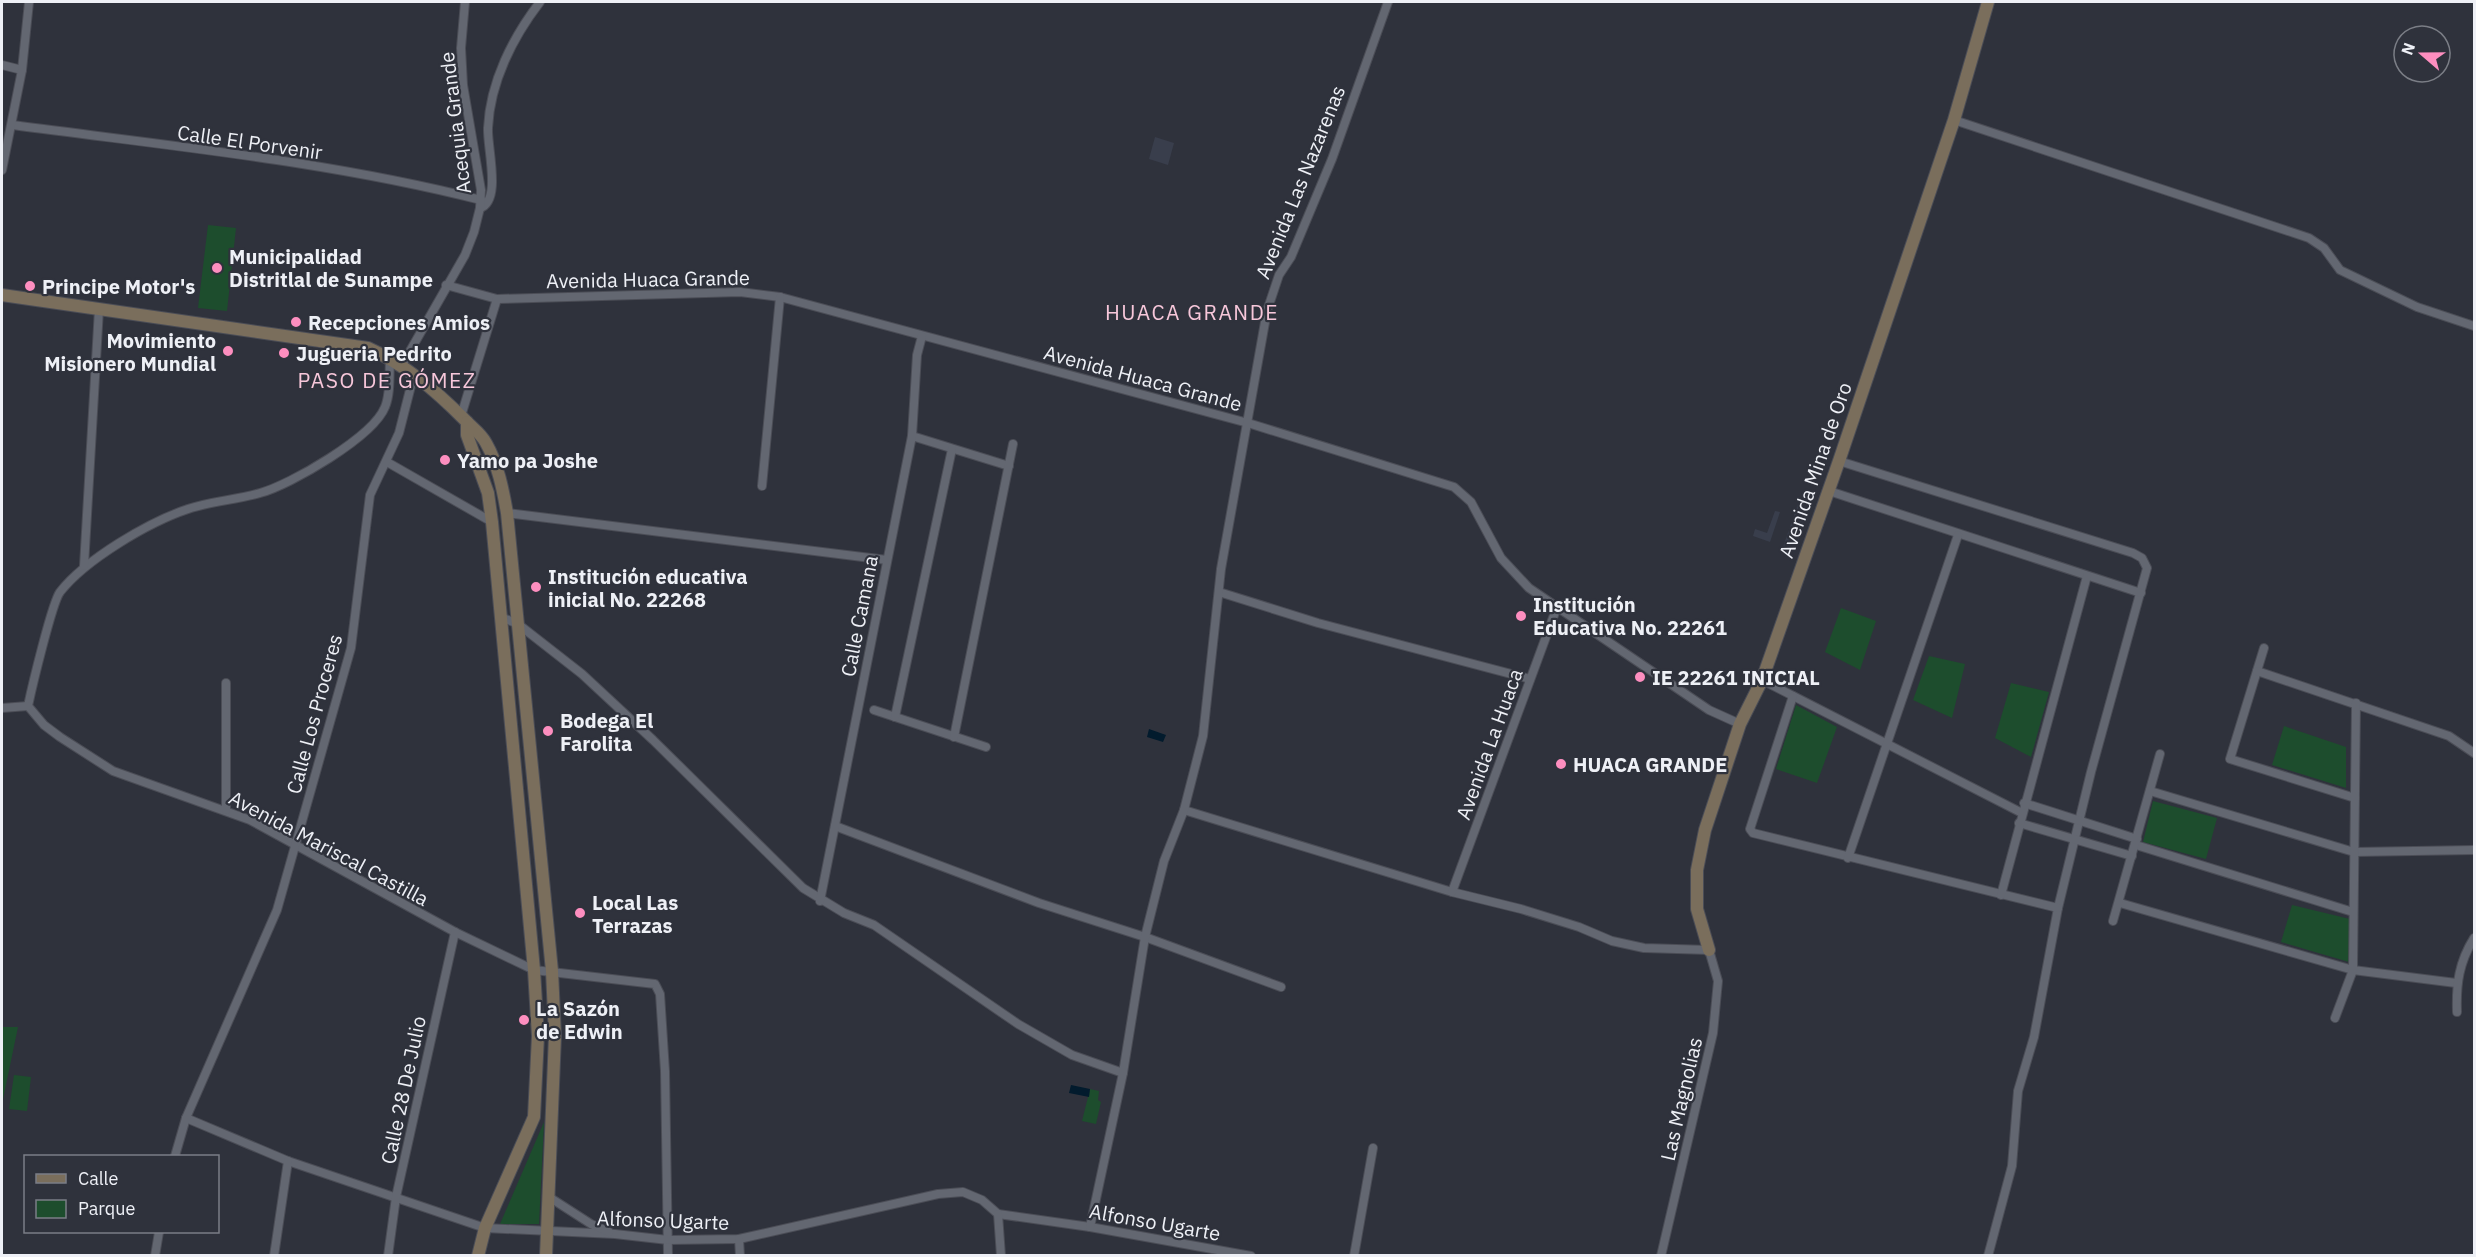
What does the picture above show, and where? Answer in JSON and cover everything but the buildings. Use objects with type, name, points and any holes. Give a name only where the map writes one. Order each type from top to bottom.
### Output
[{"type":"main road","name":"Avenida Mina de Oro","points":[[1709,950],[1697,909],[1697,870],[1705,830],[1740,724],[1762,680],[1829,491],[1954,120],[1988,2]]},
{"type":"main road","points":[[2,296],[368,348],[390,358],[414,374],[477,429],[487,445],[504,491],[507,513],[552,971],[555,1036],[546,1256]]},
{"type":"main road","points":[[464,419],[467,435],[488,494],[492,522],[534,970],[538,1036],[534,1117],[484,1228],[478,1256]]},
{"type":"street","points":[[2,170],[13,125],[22,70],[29,2]]},
{"type":"street","name":"Acequia Grande","points":[[402,365],[465,255],[474,232],[480,204],[481,190],[463,85],[461,48],[465,2]]},
{"type":"street","points":[[480,204],[486,206],[491,200],[488,125],[495,89],[516,35],[540,2]]},
{"type":"street","name":"Avenida Las Nazarenas","points":[[1090,1227],[1123,1073],[1145,937],[1164,861],[1184,810],[1203,736],[1219,592],[1272,292],[1291,257],[1332,159],[1388,2]]},
{"type":"street","points":[[2,65],[22,70]]},
{"type":"street","points":[[1954,120],[2308,238],[2324,248],[2340,270],[2417,307],[2475,326]]},
{"type":"street","name":"Calle El Porvenir","points":[[13,125],[423,185],[480,204]]},
{"type":"street","name":"Avenida Huaca Grande","points":[[446,285],[497,299],[740,292],[780,297],[1248,423],[1454,487],[1471,502],[1501,558],[1528,588],[1709,710],[1740,724]]},
{"type":"street","points":[[762,486],[780,297]]},
{"type":"street","points":[[464,419],[497,299]]},
{"type":"street","points":[[84,566],[99,309]]},
{"type":"street","name":"Calle Camana","points":[[820,901],[912,436],[917,355],[922,336]]},
{"type":"street","points":[[2,708],[28,706],[57,599],[84,566],[170,516],[189,508],[261,493],[288,482],[355,441],[381,416],[386,407],[390,358]]},
{"type":"street","name":"Calle Los Proceres","points":[[175,1155],[186,1118],[277,910],[351,648],[370,495],[399,433],[414,374]]},
{"type":"street","points":[[912,436],[1009,466]]},
{"type":"street","points":[[954,737],[1013,444]]},
{"type":"street","points":[[895,717],[952,448]]},
{"type":"street","points":[[1839,461],[2138,555],[2147,568],[2079,819],[2058,908],[2034,1037],[2018,1091],[2012,1166],[1988,1256]]},
{"type":"street","points":[[387,462],[492,522]]},
{"type":"street","points":[[1829,491],[2141,593]]},
{"type":"street","points":[[507,513],[887,560]]},
{"type":"street","points":[[1848,858],[1889,745],[1958,535]]},
{"type":"street","points":[[2001,895],[2087,576]]},
{"type":"street","points":[[1219,592],[1318,623],[1530,679]]},
{"type":"street","name":"Avenida La Huaca","points":[[1452,892],[1557,607]]},
{"type":"street","points":[[501,616],[518,624],[582,674],[653,740],[803,888],[820,901],[874,925],[1018,1024],[1072,1055],[1123,1073]]},
{"type":"street","points":[[2264,648],[2230,759],[2355,798]]},
{"type":"street","points":[[2257,671],[2449,736],[2475,753]]},
{"type":"street","points":[[1762,680],[2022,813]]},
{"type":"street","points":[[226,683],[226,810]]},
{"type":"street","points":[[1793,696],[1750,829],[1753,833],[2058,908]]},
{"type":"street","points":[[2335,1018],[2353,970],[2356,703]]},
{"type":"street","name":"Avenida Mariscal Castilla","points":[[28,706],[44,725],[113,771],[250,820],[455,933],[534,970]]},
{"type":"street","points":[[874,710],[986,747]]},
{"type":"street","points":[[2113,921],[2120,903],[2160,754]]},
{"type":"street","points":[[2150,791],[2354,852],[2475,850]]},
{"type":"street","points":[[2025,802],[2079,819],[2136,842],[2353,912]]},
{"type":"street","points":[[1184,810],[1452,892],[1521,909],[1579,927],[1612,941],[1644,948],[1709,950]]},
{"type":"street","points":[[2019,823],[2075,837],[2132,856]]},
{"type":"street","points":[[835,826],[1039,903],[1145,937],[1281,987]]},
{"type":"street","points":[[2120,903],[2353,970],[2456,983]]},
{"type":"street","name":"Calle 28 De Julio","points":[[388,1256],[396,1197],[455,933]]},
{"type":"street","points":[[2457,1012],[2456,983],[2460,967],[2475,938]]},
{"type":"street","name":"Las Magnolias","points":[[1661,1256],[1713,1033],[1718,981],[1709,950]]},
{"type":"street","points":[[534,970],[652,982],[659,990],[665,1071],[668,1256]]},
{"type":"street","name":"Alfonso Ugarte","points":[[186,1118],[288,1161],[484,1228],[615,1234],[668,1240],[739,1239],[938,1194],[963,1192],[982,1200],[998,1214],[1090,1227],[1251,1256]]},
{"type":"street","points":[[1354,1256],[1373,1148]]},
{"type":"street","points":[[274,1256],[288,1161]]},
{"type":"street","points":[[549,1197],[591,1224],[615,1234]]},
{"type":"street","points":[[998,1214],[1001,1256]]},
{"type":"street","points":[[155,1256],[159,1233]]},
{"type":"street","points":[[739,1239],[740,1256]]},
{"type":"shaded area","points":[[1155,137],[1174,143],[1168,165],[1149,159]]},
{"type":"shaded area","points":[[1798,504],[1809,508],[1795,551],[1783,547]]},
{"type":"shaded area","points":[[1775,511],[1780,512],[1770,542],[1753,536],[1755,529],[1767,533]]},
{"type":"shaded area","points":[[1149,729],[1166,735],[1163,742],[1147,737]]},
{"type":"shaded area","points":[[1071,1085],[1090,1089],[1089,1097],[1069,1093]]},
{"type":"green space","name":"Municipalidad Distritlal de Sunampe","points":[[208,225],[236,228],[227,311],[198,308]]},
{"type":"green space","points":[[1841,608],[1876,621],[1860,670],[1825,652]]},
{"type":"green space","points":[[1929,656],[1965,664],[1952,718],[1913,700]]},
{"type":"green space","points":[[2011,683],[2049,692],[2031,757],[1995,738]]},
{"type":"green space","points":[[1796,705],[1837,727],[1817,783],[1776,769]]},
{"type":"green space","points":[[2284,726],[2346,747],[2346,788],[2272,765]]},
{"type":"green space","points":[[2153,801],[2217,818],[2206,859],[2143,842]]},
{"type":"green space","points":[[2292,905],[2350,919],[2349,962],[2281,942]]},
{"type":"green space","points":[[2,1027],[18,1027],[2,1104]]},
{"type":"green space","points":[[14,1075],[31,1077],[27,1111],[9,1109]]},
{"type":"green space","points":[[1090,1089],[1099,1091],[1098,1100],[1101,1102],[1096,1124],[1082,1121]]},
{"type":"green space","points":[[544,1122],[539,1224],[500,1224]]},
{"type":"place","name":"Municipalidad Distritlal de Sunampe","points":[[217,268]]},
{"type":"place","name":"Principe Motor's","points":[[30,286]]},
{"type":"place","name":"Recepciones Amios","points":[[296,322]]},
{"type":"place","name":"Movimiento Misionero Mundial","points":[[228,351]]},
{"type":"place","name":"Jugueria Pedrito","points":[[284,353]]},
{"type":"place","name":"Yamo pa Joshe","points":[[445,460]]},
{"type":"place","name":"Institución educativa inicial No. 22268","points":[[536,587]]},
{"type":"place","name":"Institución Educativa No. 22261","points":[[1521,616]]},
{"type":"place","name":"IE 22261 INICIAL","points":[[1640,677]]},
{"type":"place","name":"Bodega El Farolita","points":[[548,731]]},
{"type":"place","name":"HUACA GRANDE","points":[[1561,764]]},
{"type":"place","name":"Local Las Terrazas","points":[[580,913]]},
{"type":"place","name":"La Sazón de Edwin","points":[[524,1020]]},
{"type":"district","name":"HUACA GRANDE","points":[[1192,312]]},
{"type":"district","name":"PASO DE GÓMEZ","points":[[387,380]]}]
